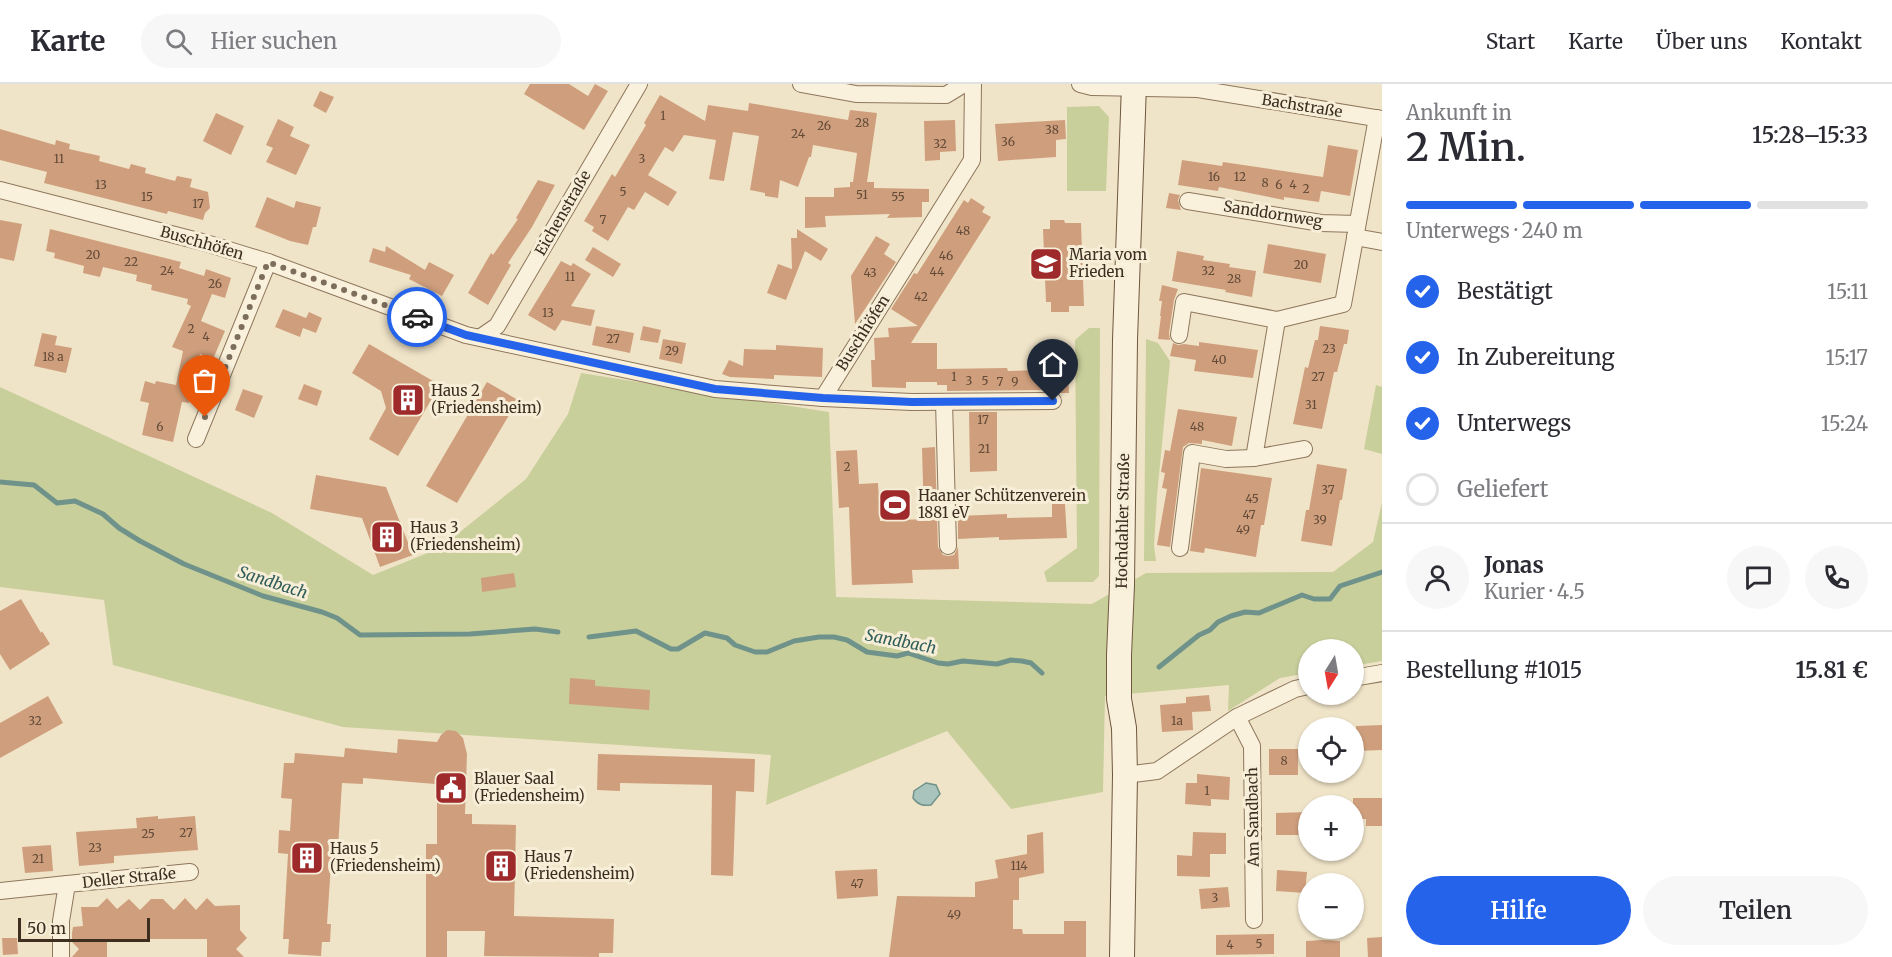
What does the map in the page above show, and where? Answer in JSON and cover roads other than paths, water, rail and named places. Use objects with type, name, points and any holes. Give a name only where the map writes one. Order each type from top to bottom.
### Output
[{"type":"street","name":"Eichenstraße","points":[[481,337],[497,326],[639,84]]},
{"type":"street","points":[[801,84],[946,94],[964,84]]},
{"type":"street","name":"Buschhöfen","points":[[0,190],[206,243],[268,262],[466,335],[715,389],[823,398],[972,159],[973,84]]},
{"type":"street","name":"Bachstraße","points":[[1080,84],[1092,87],[1198,89],[1380,119]]},
{"type":"street","name":"Hochdahler Straße","points":[[1122,957],[1125,775],[1124,728],[1119,699],[1119,655],[1123,537],[1125,328],[1134,86]]},
{"type":"street","points":[[1179,335],[1184,302],[1277,320],[1343,304],[1380,119]]},
{"type":"street","name":"Sanddornweg","points":[[1188,201],[1356,230],[1382,242]]},
{"type":"street","points":[[196,439],[268,262]]},
{"type":"street","points":[[1254,458],[1277,320]]},
{"type":"street","points":[[823,398],[944,402],[1053,401]]},
{"type":"street","points":[[944,402],[948,546]]},
{"type":"street","points":[[1180,548],[1191,453],[1226,459],[1254,458],[1304,449],[1257,441]]},
{"type":"street","points":[[1364,676],[1382,673]]},
{"type":"street","points":[[1125,775],[1157,771],[1237,717],[1298,688]]},
{"type":"street","name":"Am Sandbach","points":[[1237,717],[1252,746],[1254,920]]},
{"type":"street","name":"Deller Straße","points":[[0,891],[190,872]]},
{"type":"street","name":"Deller Straße","points":[[61,957],[61,921],[67,884]]},
{"type":"water","points":[[926,783],[936,785],[940,794],[931,805],[921,804],[913,798],[914,791]]},
{"type":"waterway","name":"Sandbach","points":[[0,482],[34,485],[57,503],[75,501],[103,514],[119,528],[140,541],[184,564],[263,596],[337,618],[360,635],[470,634],[535,629],[558,632]]},
{"type":"waterway","name":"Sandbach","points":[[1159,667],[1199,635],[1231,616],[1245,612],[1259,613],[1302,595],[1314,599],[1330,599],[1340,586],[1382,572]]},
{"type":"waterway","name":"Sandbach","points":[[589,637],[636,631],[671,649],[678,649],[705,633],[727,638],[735,645],[755,652],[767,652],[794,641],[834,637],[847,640],[867,652],[897,656],[908,653],[948,664],[963,661],[997,664],[1011,660],[1022,661],[1031,663],[1042,673]]},
{"type":"place","name":"Maria vom Frieden","points":[[1046,264]]},
{"type":"place","name":"Haus 2 (Friedensheim)","points":[[408,400]]},
{"type":"place","name":"Haaner Schützenverein 1881 eV","points":[[895,505]]},
{"type":"place","name":"Haus 3 (Friedensheim)","points":[[387,537]]},
{"type":"place","name":"Blauer Saal (Friedensheim)","points":[[451,788]]},
{"type":"place","name":"Haus 5 (Friedensheim)","points":[[307,858]]},
{"type":"place","name":"Haus 7 (Friedensheim)","points":[[501,866]]}]
